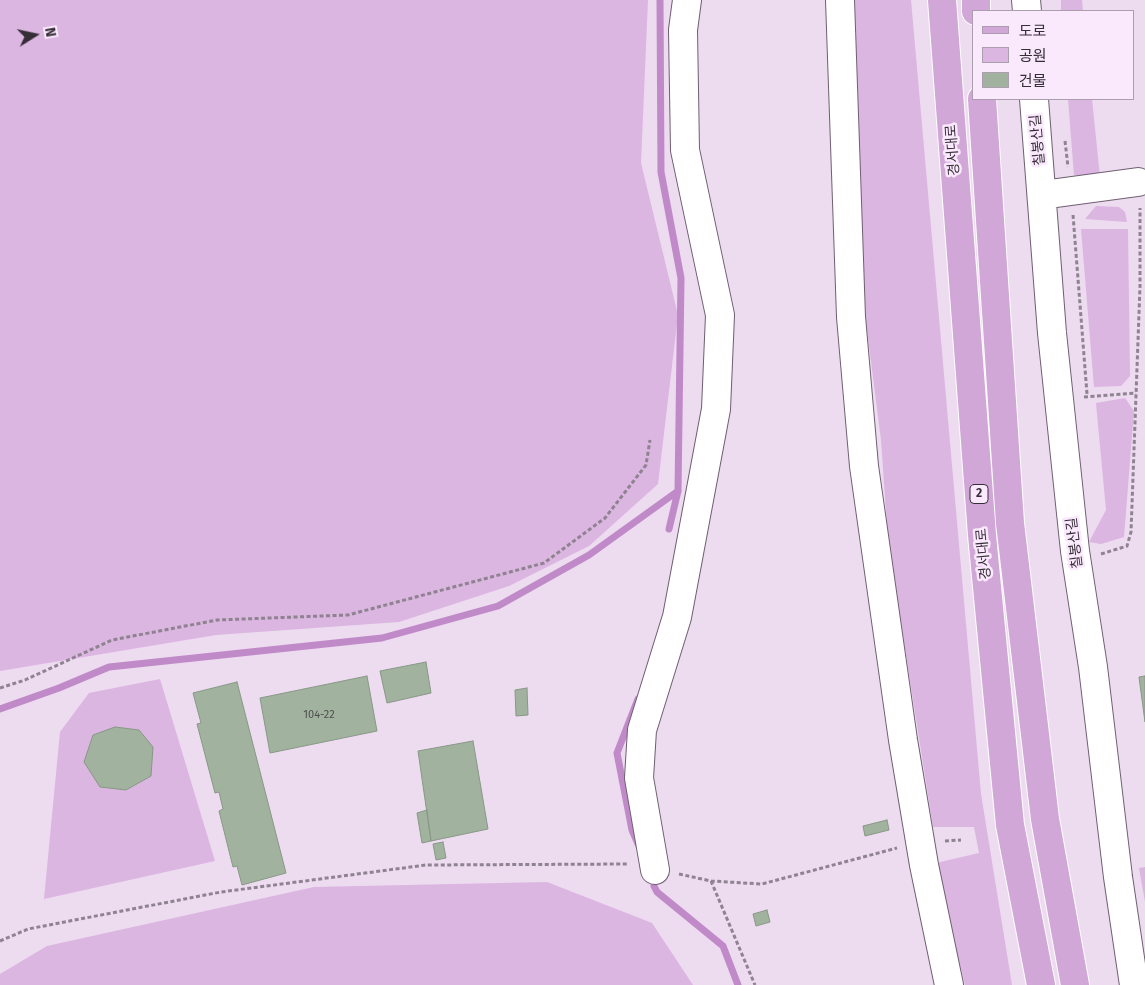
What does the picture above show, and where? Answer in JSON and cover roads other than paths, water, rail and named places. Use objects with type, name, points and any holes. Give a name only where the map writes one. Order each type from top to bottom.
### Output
[{"type":"main road","name":"경서대로","points":[[942,0],[982,535],[1009,815],[1041,985]]},
{"type":"main road","name":"2","points":[[982,100],[1010,523],[1045,819],[1075,985]]},
{"type":"street","points":[[655,870],[639,778],[642,730],[677,617],[716,409],[720,315],[685,150],[683,30],[687,0]]},
{"type":"street","points":[[840,0],[852,318],[864,466],[903,740],[923,857],[949,985]]},
{"type":"street","name":"칠봉산길","points":[[1034,100],[1059,400],[1076,560],[1093,667],[1118,877],[1134,985]]},
{"type":"street","points":[[1042,195],[1134,182]]},
{"type":"waterway","points":[[660,0],[661,172],[681,278],[678,491],[669,529]]},
{"type":"waterway","points":[[0,709],[59,688],[109,667],[382,638],[498,606],[589,555],[678,491]]},
{"type":"waterway","points":[[638,699],[617,753],[632,830],[639,846]]},
{"type":"waterway","points":[[654,886],[657,892],[723,946],[738,985]]}]
